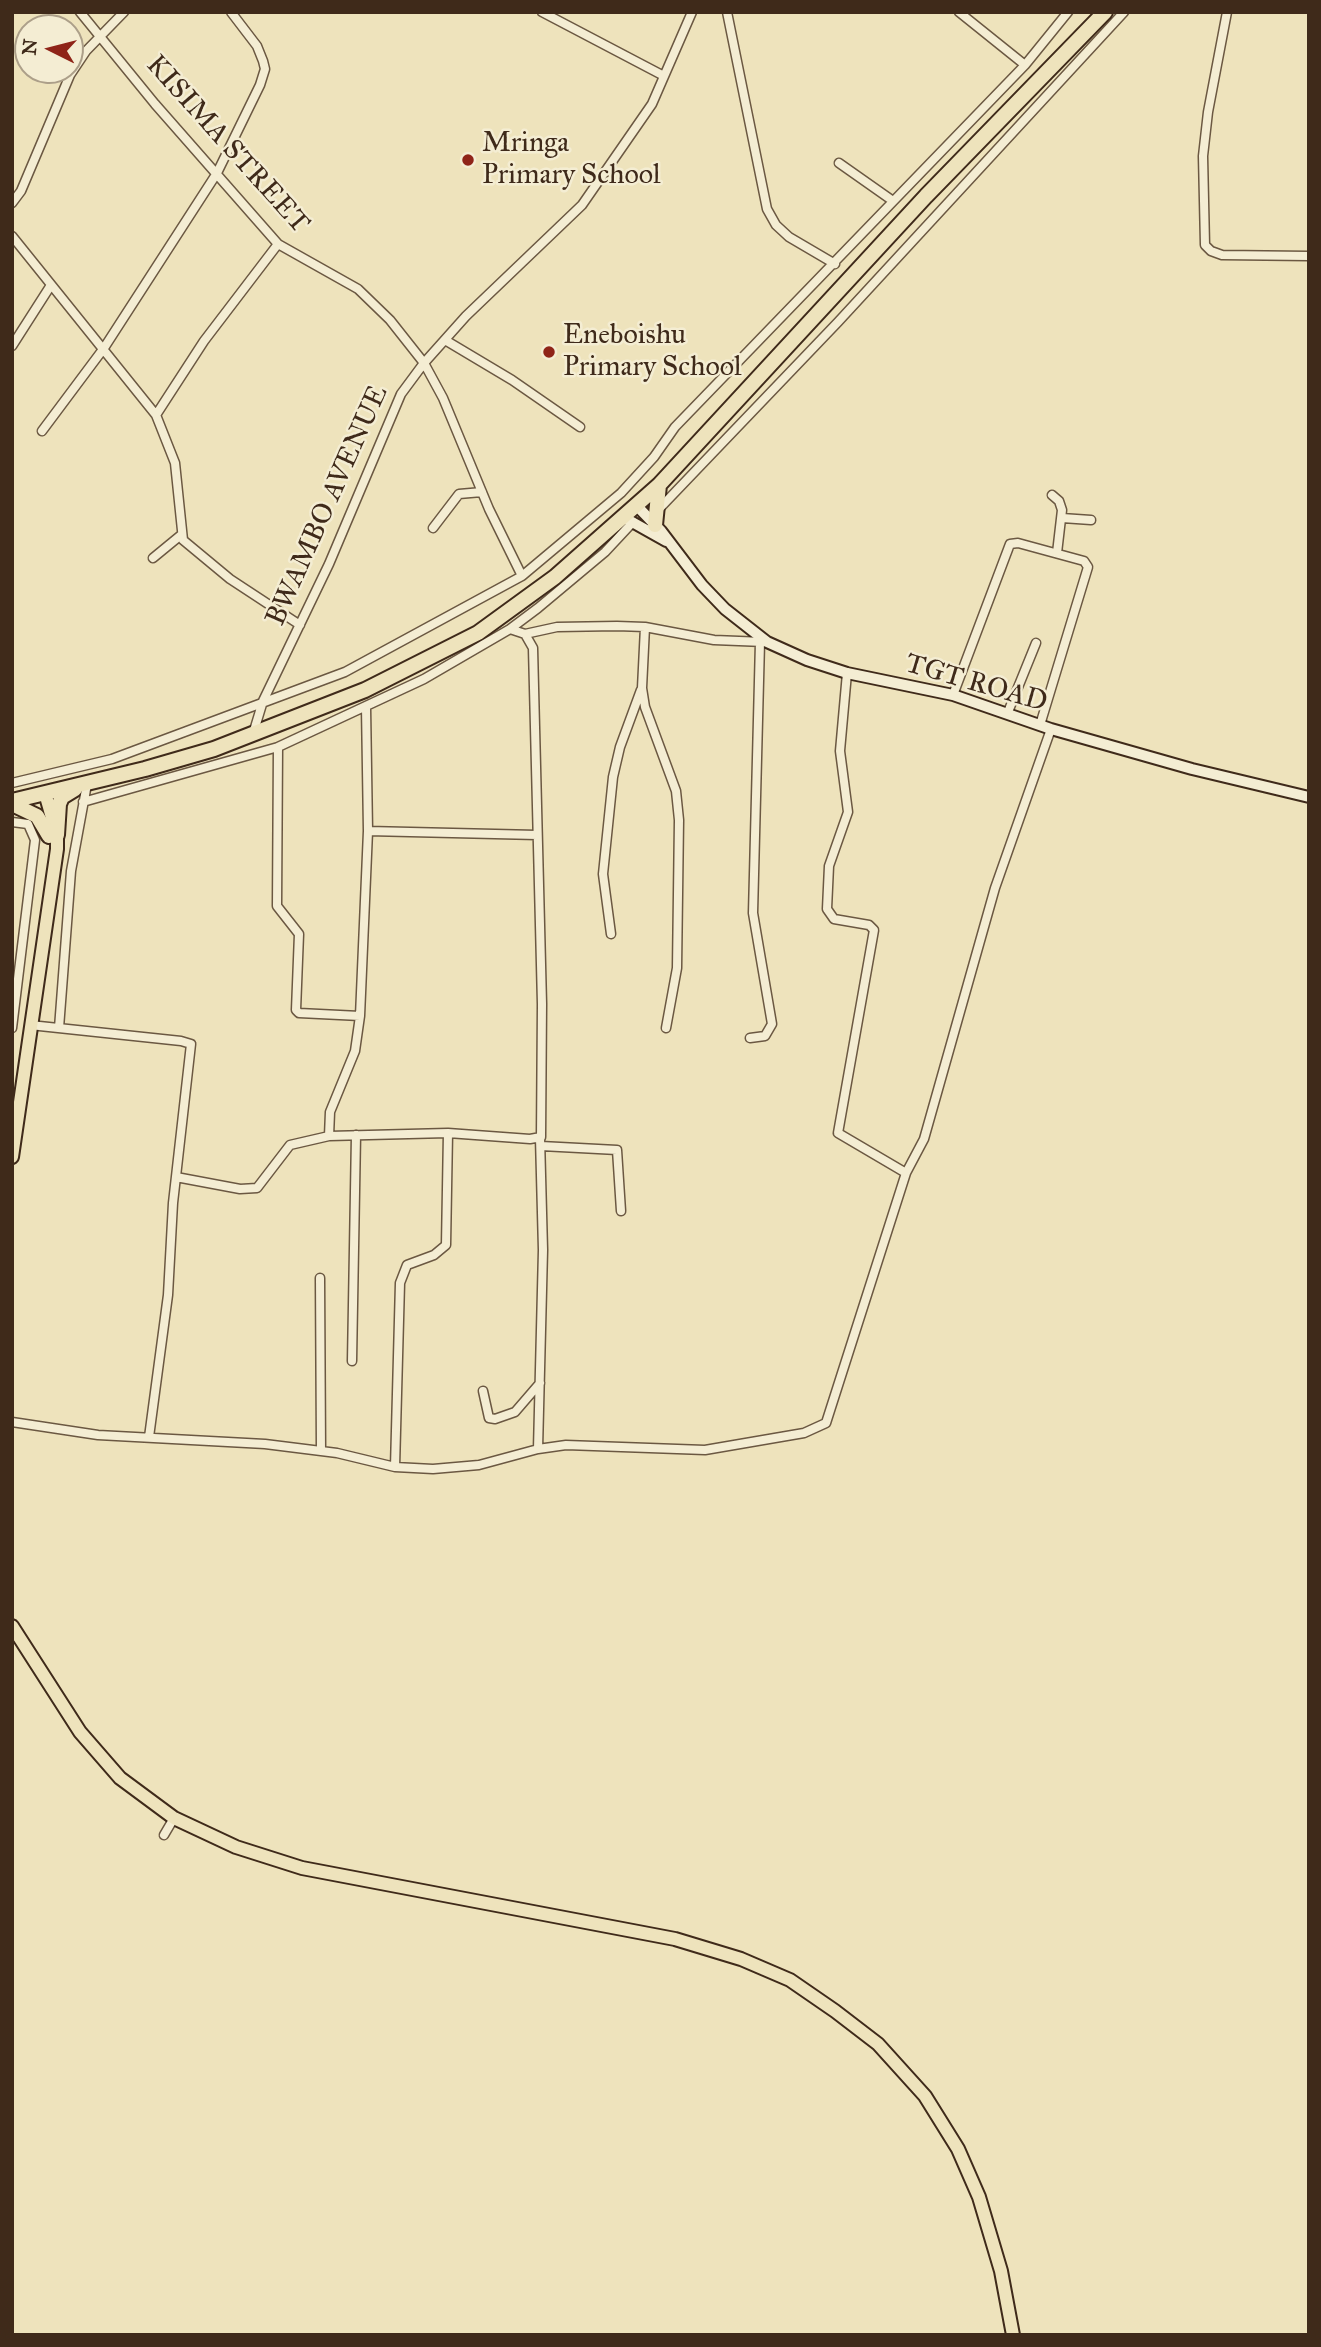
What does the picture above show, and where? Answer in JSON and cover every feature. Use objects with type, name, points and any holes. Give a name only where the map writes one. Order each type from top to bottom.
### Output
[{"type":"highway","points":[[12,803],[145,769],[253,734],[365,690],[478,633],[629,520],[637,506],[926,196],[1105,12]]},
{"type":"highway","points":[[655,519],[659,485]]},
{"type":"highway","points":[[53,836],[58,804],[69,791],[85,785]]},
{"type":"highway","points":[[12,803],[37,816],[53,836]]},
{"type":"main road","points":[[12,1157],[51,887],[53,836],[41,794]]},
{"type":"main road","points":[[12,1626],[80,1732],[120,1778],[174,1818],[236,1847],[302,1868],[675,1939],[741,1959],[790,1980],[878,2044],[925,2096],[958,2149],[979,2197],[1001,2271],[1013,2335]]},
{"type":"street","name":"KISIMA STREET","points":[[80,12],[155,104],[278,244],[358,289],[390,320],[424,363],[522,576]]},
{"type":"street","points":[[12,203],[21,191],[70,75],[86,51],[124,12]]},
{"type":"street","points":[[42,431],[104,348],[217,173],[260,85],[265,69],[257,46],[230,12]]},
{"type":"street","points":[[542,12],[664,76]]},
{"type":"street","name":"BWAMBO AVENUE","points":[[253,734],[263,701],[334,552],[401,394],[445,340],[582,205],[639,126],[692,12]]},
{"type":"street","points":[[727,12],[768,209],[776,225],[789,237],[835,264]]},
{"type":"street","points":[[959,12],[1025,65]]},
{"type":"street","points":[[12,783],[111,760],[345,672],[522,576],[621,493],[654,457],[675,427],[1025,65],[1068,12]]},
{"type":"street","points":[[655,519],[1124,12]]},
{"type":"street","points":[[1227,12],[1208,112],[1203,156],[1205,245],[1211,251],[1222,255],[1309,256]]},
{"type":"street","points":[[839,163],[892,201]]},
{"type":"street","points":[[12,236],[156,415],[176,463],[181,535],[201,558],[269,607],[300,625]]},
{"type":"street","points":[[156,415],[204,341],[278,244]]},
{"type":"street","points":[[12,346],[51,285]]},
{"type":"street","points":[[445,340],[512,380],[580,427]]},
{"type":"street","points":[[433,528],[459,494],[482,492]]},
{"type":"street","points":[[1052,495],[1061,505],[1057,553]]},
{"type":"street","name":"TGT ROAD","points":[[637,506],[655,519],[725,609],[763,642],[847,673],[953,695],[1046,727],[1192,769],[1309,797]]},
{"type":"street","points":[[1062,518],[1091,520]]},
{"type":"street","points":[[83,802],[278,747],[424,679],[510,629],[605,552],[629,520],[672,544]]},
{"type":"street","points":[[153,558],[181,535]]},
{"type":"street","points":[[12,1423],[98,1436],[149,1437],[321,1451],[395,1467],[468,1466],[566,1445],[705,1450],[804,1433],[826,1423],[906,1173],[924,1139],[995,888],[1046,727],[1088,566],[1084,561],[1018,543],[1009,545],[953,695]]},
{"type":"street","points":[[510,629],[525,634],[557,627],[645,627],[714,640],[763,642],[753,913],[772,1024],[765,1036],[750,1038]]},
{"type":"street","points":[[645,627],[642,688],[651,726],[676,790],[679,820],[677,968],[666,1028]]},
{"type":"street","points":[[525,634],[533,648],[542,1018],[538,1449]]},
{"type":"street","points":[[1008,712],[1036,643]]},
{"type":"street","points":[[847,673],[840,751],[848,812],[828,866],[827,909],[834,919],[869,925],[874,930],[838,1133],[906,1173]]},
{"type":"street","points":[[611,934],[603,874],[613,777],[620,747],[642,688]]},
{"type":"street","points":[[329,1136],[330,1112],[355,1051],[360,1016],[368,831],[366,707]]},
{"type":"street","points":[[278,747],[280,771],[277,906],[299,934],[296,1010],[299,1013],[360,1016]]},
{"type":"street","points":[[59,1028],[71,872],[85,785]]},
{"type":"street","points":[[12,822],[28,824],[36,840],[12,1027]]},
{"type":"street","points":[[368,831],[537,835]]},
{"type":"street","points":[[30,1025],[191,1044],[176,1177],[168,1295],[149,1437]]},
{"type":"street","points":[[176,1177],[240,1189],[257,1188],[290,1145],[329,1136],[448,1133],[617,1150],[621,1211]]},
{"type":"street","points":[[395,1467],[402,1273],[415,1259],[434,1255],[446,1245],[448,1133]]},
{"type":"street","points":[[352,1361],[356,1135]]},
{"type":"street","points":[[320,1278],[321,1451]]},
{"type":"street","points":[[483,1391],[488,1417],[495,1419],[515,1412],[540,1383]]},
{"type":"street","points":[[164,1835],[174,1818]]},
{"type":"place","name":"Mringa Primary School","points":[[468,160]]},
{"type":"place","name":"Eneboishu Primary School","points":[[549,352]]}]
